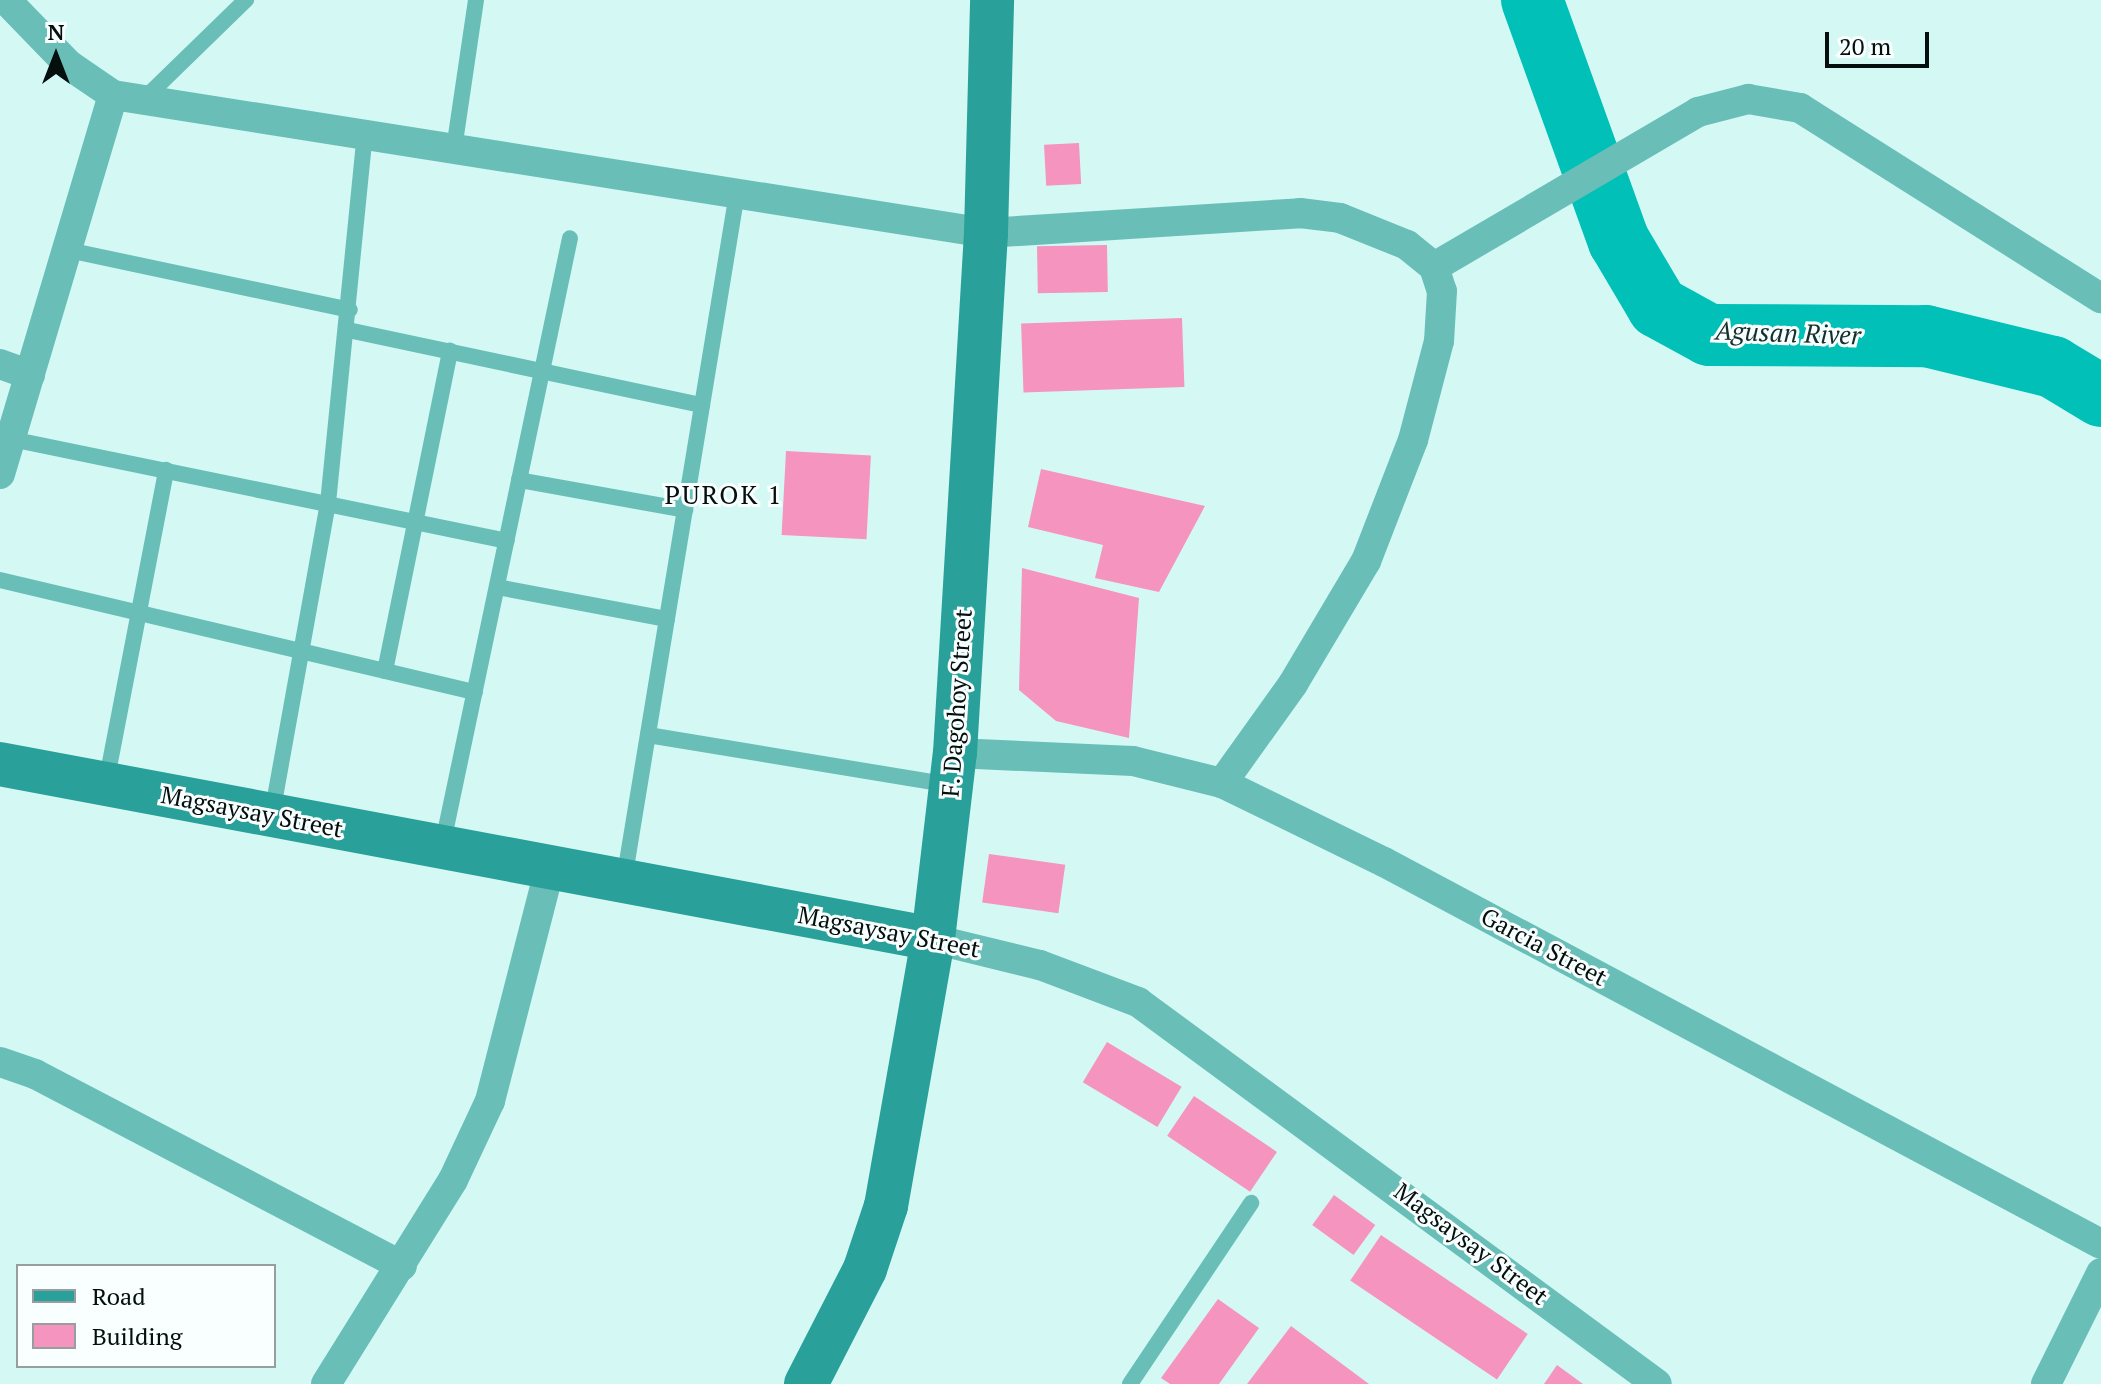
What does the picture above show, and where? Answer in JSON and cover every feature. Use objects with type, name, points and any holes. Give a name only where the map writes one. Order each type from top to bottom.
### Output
[{"type":"main road","name":"F. Dagohoy Street","points":[[817,1380],[865,1269],[886,1206],[933,939],[954,769],[986,233],[992,0]]},
{"type":"main road","name":"Magsaysay Street","points":[[0,764],[933,939]]},
{"type":"street","points":[[6,0],[69,65],[128,97],[986,233],[1300,213],[1372,228],[1434,267],[1442,291],[1439,341],[1413,440],[1366,561],[1293,684],[1222,783]]},
{"type":"street","points":[[0,474],[68,250],[128,97]]},
{"type":"street","points":[[1434,267],[1698,112],[1748,99],[1800,108],[2101,298]]},
{"type":"street","points":[[0,364],[30,375]]},
{"type":"street","name":"Garcia Street","points":[[954,769],[1133,761],[1222,783],[1384,862],[2101,1244]]},
{"type":"street","points":[[326,1384],[402,1266],[490,1101],[550,868]]},
{"type":"street","name":"Magsaysay Street","points":[[933,939],[1040,965],[1138,1002],[1657,1384]]},
{"type":"street","points":[[0,1062],[35,1074],[402,1266]]},
{"type":"street","points":[[2046,1384],[2101,1273]]},
{"type":"lane","points":[[128,97],[246,0]]},
{"type":"lane","points":[[454,149],[476,0]]},
{"type":"lane","points":[[272,815],[328,503],[348,330],[365,134]]},
{"type":"lane","points":[[623,882],[737,193]]},
{"type":"lane","points":[[442,847],[570,238]]},
{"type":"lane","points":[[68,250],[350,310]]},
{"type":"lane","points":[[348,330],[702,405]]},
{"type":"lane","points":[[385,671],[450,351]]},
{"type":"lane","points":[[11,439],[507,541]]},
{"type":"lane","points":[[106,784],[166,470]]},
{"type":"lane","points":[[519,480],[685,510]]},
{"type":"lane","points":[[0,580],[475,692]]},
{"type":"lane","points":[[497,587],[667,619]]},
{"type":"lane","points":[[648,735],[954,769]]},
{"type":"lane","points":[[1130,1384],[1251,1203]]},
{"type":"building","points":[[1079,143],[1081,184],[1046,186],[1044,145]]},
{"type":"building","points":[[1107,245],[1108,292],[1038,293],[1037,246]]},
{"type":"building","points":[[1182,318],[1184,387],[1024,393],[1021,324]]},
{"type":"building","points":[[786,451],[871,455],[866,539],[782,535]]},
{"type":"building","points":[[1041,469],[1205,506],[1159,592],[1095,578],[1103,545],[1028,527]]},
{"type":"building","points":[[1022,568],[1139,598],[1129,738],[1056,721],[1019,690]]},
{"type":"building","points":[[989,854],[1065,865],[1058,913],[982,903]]},
{"type":"building","points":[[1107,1042],[1182,1087],[1157,1127],[1083,1082]]},
{"type":"building","points":[[1194,1096],[1277,1152],[1250,1192],[1167,1136]]},
{"type":"building","points":[[1334,1195],[1375,1225],[1354,1255],[1312,1225]]},
{"type":"building","points":[[1381,1235],[1528,1334],[1497,1380],[1350,1281]]},
{"type":"building","points":[[1218,1299],[1259,1328],[1219,1384],[1170,1384],[1161,1378]]},
{"type":"building","points":[[1291,1326],[1369,1384],[1247,1384]]},
{"type":"building","points":[[1557,1365],[1583,1384],[1544,1384]]},
{"type":"waterway","name":"Agusan River","points":[[1532,0],[1619,241],[1658,307],[1709,335],[1926,336],[2053,367],[2101,396]]},
{"type":"district","name":"PUROK 1","points":[[724,495]]}]
